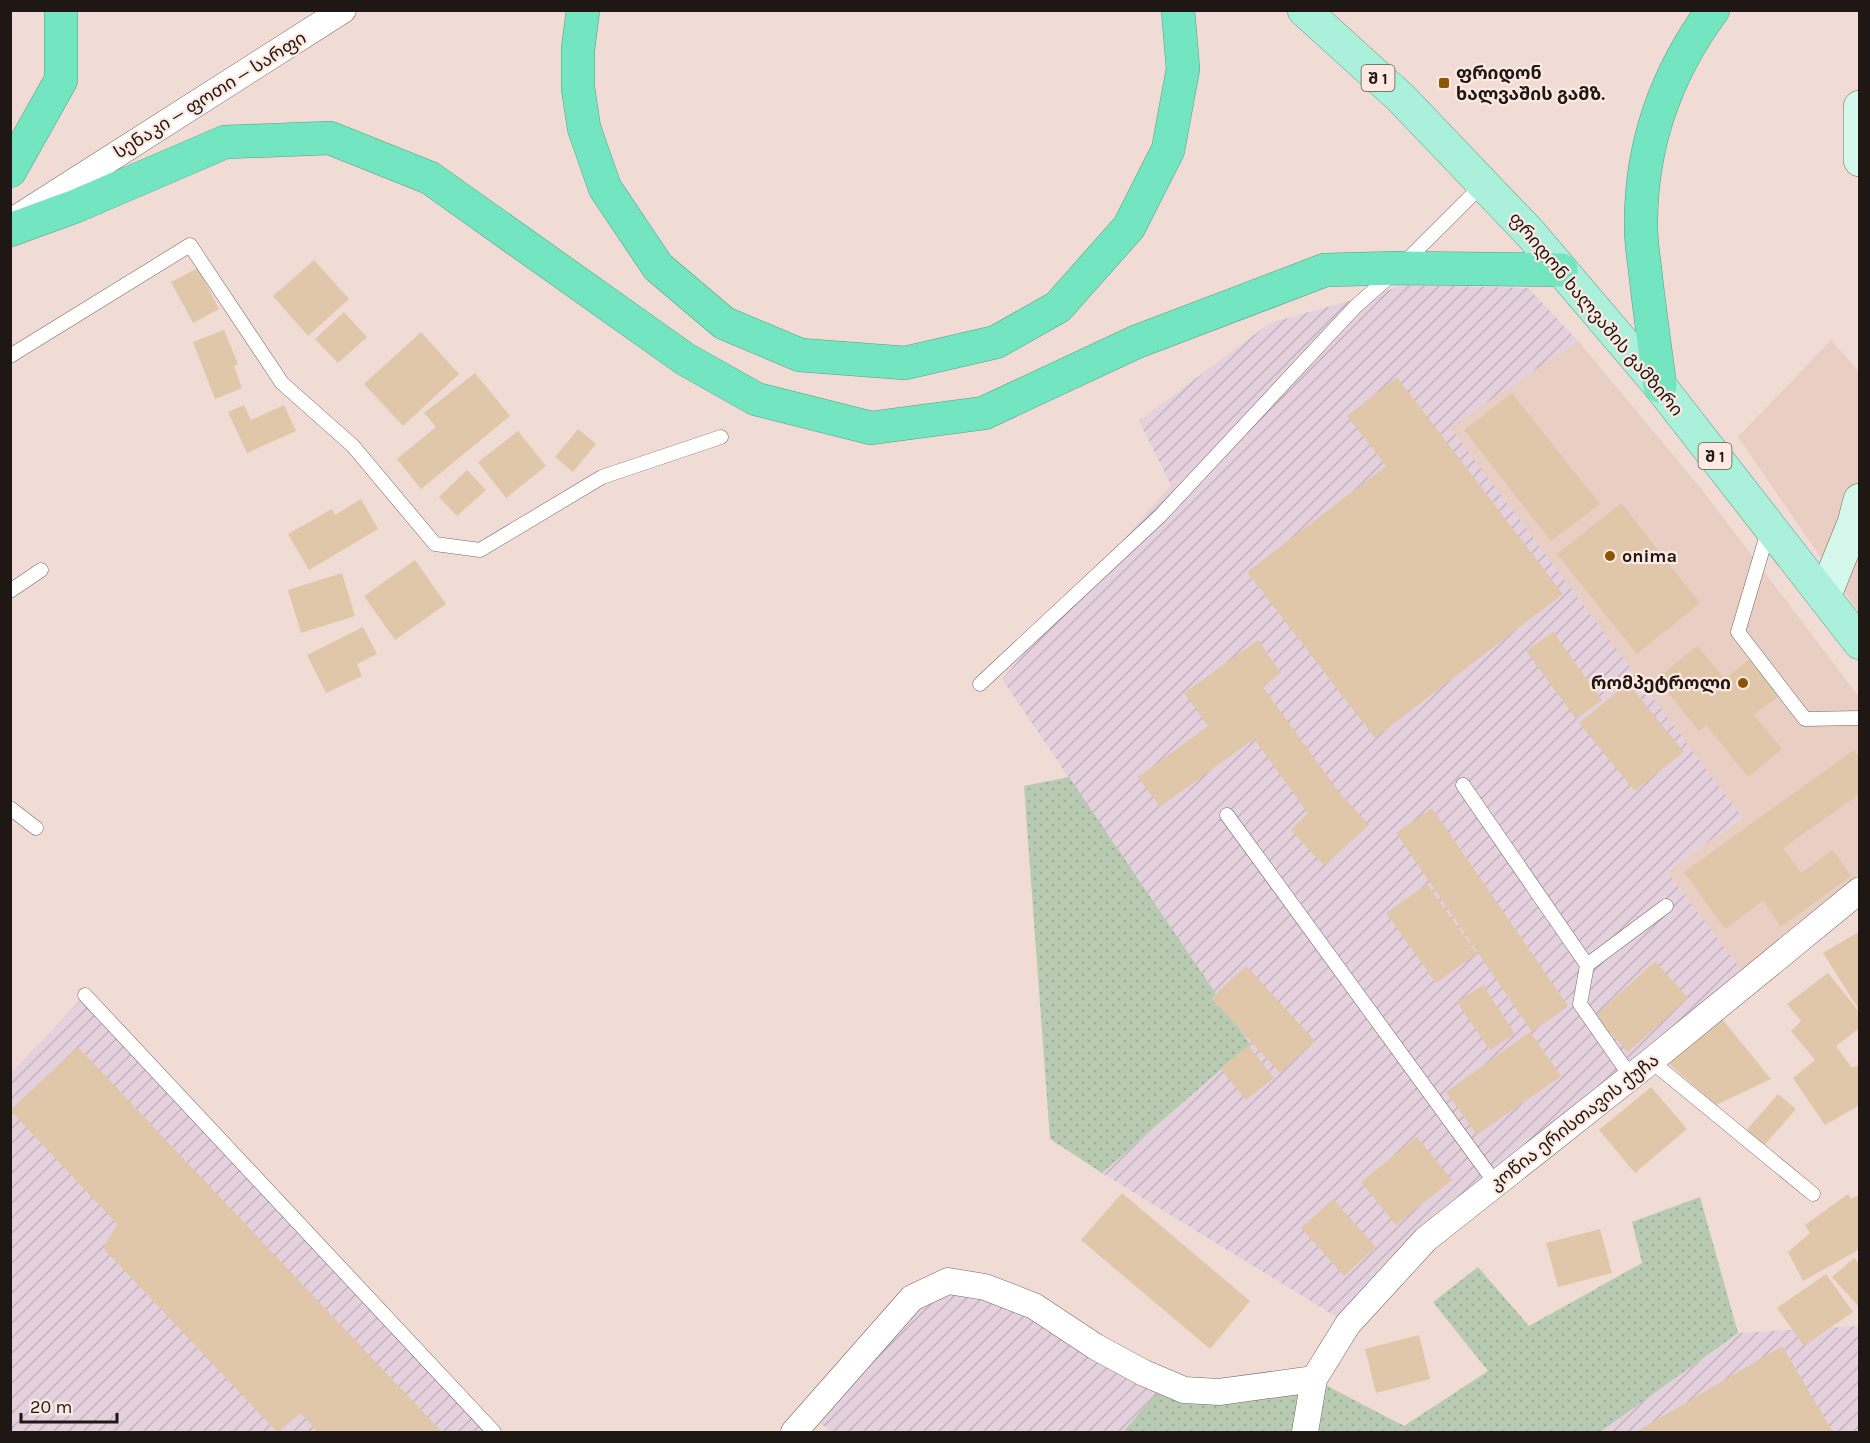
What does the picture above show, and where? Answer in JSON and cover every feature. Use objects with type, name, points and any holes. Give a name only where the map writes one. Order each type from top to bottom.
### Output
[{"type":"highway","points":[[10,171],[61,80],[62,10]]},
{"type":"highway","points":[[584,10],[578,49],[578,88],[584,128],[604,188],[658,267],[724,323],[800,355],[905,363],[996,342],[1058,307],[1129,227],[1168,150],[1183,69],[1178,10]]},
{"type":"highway","points":[[1660,386],[1647,293],[1641,228],[1646,158],[1662,100],[1695,35],[1713,10]]},
{"type":"highway","points":[[10,230],[76,206],[225,142],[330,138],[430,178],[685,359],[756,399],[871,428],[984,413],[1136,342],[1325,270],[1399,268],[1561,270]]},
{"type":"main road","name":"ფრიდონ ხალვაშის გამზირი","points":[[1304,10],[1401,98],[1530,233],[1660,386],[1860,643]]},
{"type":"street","name":"სენაკი — ფოთი — სარფი","points":[[10,221],[343,10]]},
{"type":"street","points":[[1860,107],[1860,160]]},
{"type":"street","points":[[1824,597],[1854,523],[1860,500]]},
{"type":"street","name":"კოწია ერისთავის ქუჩა","points":[[1305,1432],[1314,1379],[1348,1324],[1426,1239],[1652,1061],[1860,890]]},
{"type":"street","points":[[794,1432],[912,1298],[948,1281],[985,1287],[1034,1306],[1096,1347],[1144,1373],[1184,1390],[1219,1392],[1314,1379]]},
{"type":"lane","points":[[980,684],[1160,516],[1355,307],[1399,268],[1483,184]]},
{"type":"lane","points":[[10,356],[190,245],[282,383],[352,446],[435,544],[480,550],[602,477],[721,437]]},
{"type":"lane","points":[[1769,526],[1738,632],[1805,719],[1860,718]]},
{"type":"lane","points":[[10,591],[41,570]]},
{"type":"lane","points":[[1463,785],[1587,965]]},
{"type":"lane","points":[[10,808],[36,828]]},
{"type":"lane","points":[[1227,815],[1496,1184]]},
{"type":"lane","points":[[1631,1077],[1580,1004],[1587,965],[1666,906]]},
{"type":"lane","points":[[85,995],[494,1432]]},
{"type":"lane","points":[[1652,1061],[1813,1194]]},
{"type":"shaded area","points":[[1406,285],[1528,288],[1578,341],[1450,427],[1742,817],[1667,872],[1746,976],[1426,1239],[1348,1324],[1102,1173],[1250,1044],[1002,679],[1171,485],[1139,421],[1270,323]]},
{"type":"shaded area","points":[[1831,340],[1859,372],[1859,613],[1738,437]]},
{"type":"shaded area","points":[[1578,341],[1703,491],[1859,697],[1859,874],[1746,976],[1667,872],[1742,818],[1449,427]]},
{"type":"shaded area","points":[[85,995],[494,1432],[11,1432],[10,1074]]},
{"type":"shaded area","points":[[985,1287],[1166,1382],[1123,1432],[831,1432],[810,1414],[912,1298]]},
{"type":"shaded area","points":[[1859,1326],[1859,1432],[1600,1432],[1738,1333]]},
{"type":"green space","points":[[1069,777],[1250,1044],[1102,1173],[1050,1139],[1024,786]]},
{"type":"green space","points":[[1700,1197],[1738,1333],[1600,1432],[1123,1432],[1166,1382],[1314,1379],[1404,1426],[1488,1371],[1433,1302],[1478,1267],[1529,1326],[1642,1263],[1632,1222]]},
{"type":"building","points":[[314,260],[349,299],[308,336],[273,296]]},
{"type":"building","points":[[198,268],[219,309],[193,323],[171,282]]},
{"type":"building","points":[[344,312],[367,337],[338,363],[315,339]]},
{"type":"building","points":[[224,330],[238,364],[234,366],[242,388],[215,399],[193,342]]},
{"type":"building","points":[[421,332],[459,374],[403,426],[364,384]]},
{"type":"building","points":[[475,373],[510,416],[421,489],[397,459],[436,427],[424,413]]},
{"type":"building","points":[[1397,377],[1563,594],[1375,738],[1247,572],[1386,466],[1347,416]]},
{"type":"building","points":[[1512,393],[1600,504],[1551,541],[1464,430]]},
{"type":"building","points":[[244,405],[251,420],[284,405],[296,431],[247,453],[228,412]]},
{"type":"building","points":[[578,429],[596,444],[573,472],[555,457]]},
{"type":"building","points":[[518,431],[546,466],[506,498],[478,462]]},
{"type":"building","points":[[467,470],[486,490],[457,516],[439,497]]},
{"type":"building","points":[[361,499],[378,529],[309,570],[288,534],[332,509],[335,515]]},
{"type":"building","points":[[1621,503],[1700,603],[1637,654],[1557,554]]},
{"type":"building","points":[[415,560],[446,604],[395,640],[364,596]]},
{"type":"building","points":[[342,573],[355,616],[301,633],[288,590]]},
{"type":"building","points":[[363,627],[377,654],[357,664],[362,676],[326,693],[307,655]]},
{"type":"building","points":[[1553,632],[1602,700],[1576,719],[1526,651]]},
{"type":"building","points":[[1258,640],[1281,673],[1263,687],[1338,791],[1369,825],[1324,866],[1291,830],[1308,813],[1254,739],[1160,807],[1138,777],[1208,726],[1184,693]]},
{"type":"building","points":[[1697,646],[1725,679],[1757,653],[1787,689],[1754,715],[1782,749],[1748,777],[1706,725],[1699,731],[1666,690],[1673,685],[1664,673]]},
{"type":"building","points":[[1628,683],[1684,752],[1635,791],[1579,723]]},
{"type":"building","points":[[1854,750],[1860,757],[1860,794],[1783,848],[1801,873],[1833,850],[1851,876],[1781,927],[1763,901],[1725,929],[1684,872]]},
{"type":"building","points":[[1432,808],[1568,1006],[1532,1032],[1396,833]]},
{"type":"building","points":[[1427,884],[1477,954],[1436,983],[1386,913]]},
{"type":"building","points":[[1860,931],[1860,1011],[1823,953]]},
{"type":"building","points":[[1655,961],[1688,998],[1628,1052],[1595,1016]]},
{"type":"building","points":[[1246,966],[1315,1041],[1280,1073],[1211,998]]},
{"type":"building","points":[[1828,973],[1860,1013],[1860,1028],[1836,1046],[1852,1068],[1860,1064],[1860,1105],[1825,1125],[1793,1078],[1815,1060],[1791,1031],[1801,1021],[1787,1004]]},
{"type":"building","points":[[1483,985],[1515,1034],[1490,1050],[1457,1002]]},
{"type":"building","points":[[1722,1019],[1771,1079],[1716,1105],[1668,1063]]},
{"type":"building","points":[[1530,1032],[1561,1076],[1477,1135],[1446,1092]]},
{"type":"building","points":[[1249,1046],[1274,1078],[1246,1100],[1220,1068]]},
{"type":"building","points":[[78,1047],[442,1432],[318,1432],[300,1413],[277,1432],[103,1248],[117,1224],[10,1110]]},
{"type":"building","points":[[1651,1087],[1687,1129],[1635,1173],[1599,1130]]},
{"type":"building","points":[[1778,1094],[1796,1109],[1762,1148],[1744,1133]]},
{"type":"building","points":[[1417,1137],[1452,1180],[1396,1225],[1361,1182]]},
{"type":"building","points":[[1122,1193],[1250,1301],[1210,1349],[1081,1240]]},
{"type":"building","points":[[1848,1194],[1851,1199],[1860,1194],[1860,1249],[1803,1281],[1788,1252],[1810,1233],[1805,1225]]},
{"type":"building","points":[[1333,1199],[1376,1247],[1344,1276],[1301,1228]]},
{"type":"building","points":[[1600,1229],[1612,1273],[1558,1287],[1546,1243]]},
{"type":"building","points":[[1854,1258],[1860,1264],[1860,1308],[1832,1277]]},
{"type":"building","points":[[1826,1274],[1853,1312],[1804,1346],[1777,1308]]},
{"type":"building","points":[[1419,1335],[1430,1379],[1376,1393],[1365,1349]]},
{"type":"building","points":[[1782,1346],[1833,1432],[1636,1432]]},
{"type":"place","name":"ფრიდონ ხალვაშის გამზ.","points":[[1444,83]]},
{"type":"place","name":"onima","points":[[1610,556]]},
{"type":"place","name":"რომპეტროლი","points":[[1743,683]]}]
